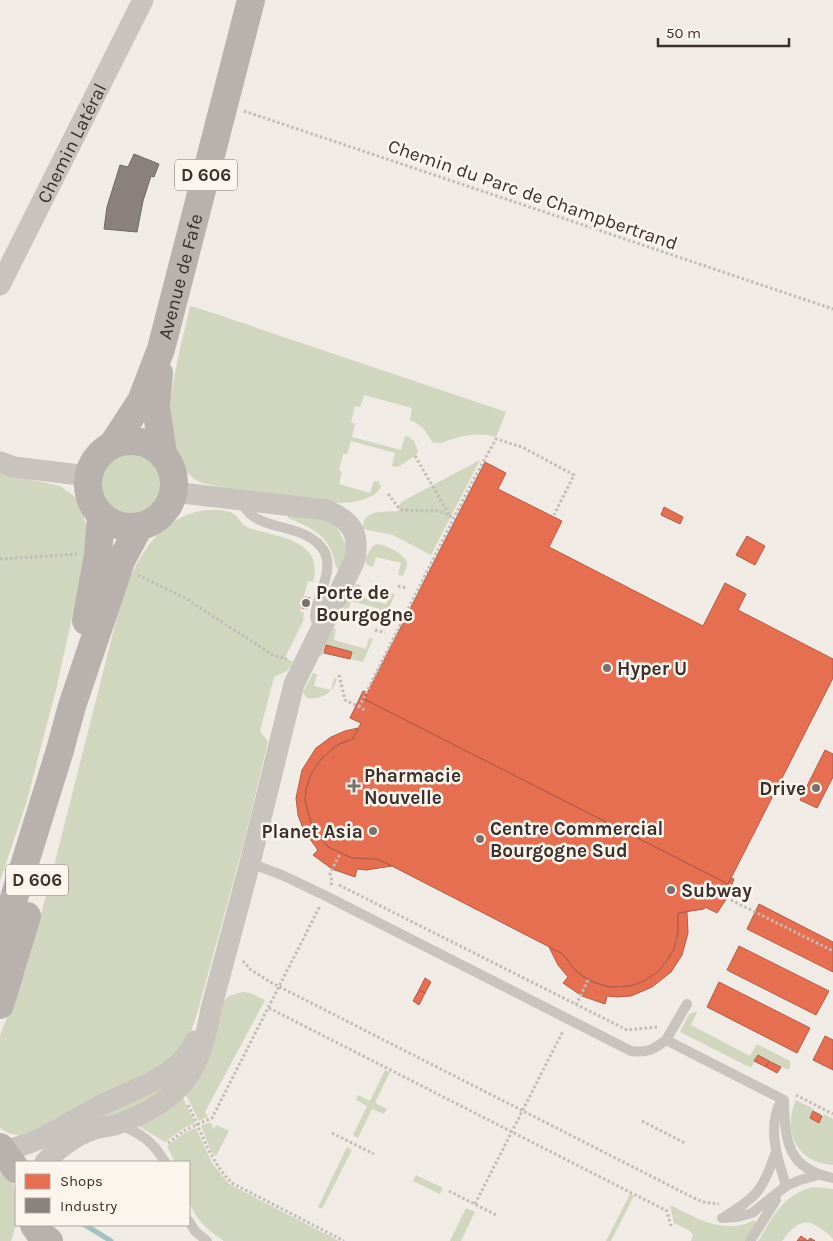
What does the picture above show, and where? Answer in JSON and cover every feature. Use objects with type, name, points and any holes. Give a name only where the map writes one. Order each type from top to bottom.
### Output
[{"type":"main road","name":"Avenue de Fafe","points":[[113,444],[141,401],[161,349],[251,0]]},
{"type":"main road","name":"Avenue de Fafe","points":[[161,349],[156,407],[163,454]]},
{"type":"main road","points":[[139,441],[152,446],[163,454],[170,466],[174,479],[173,492],[169,504],[161,515],[151,522],[139,526],[126,527],[112,523],[101,516],[92,504],[88,491],[88,476],[92,463],[101,452],[113,444],[139,441]]},
{"type":"main road","name":"D 606","points":[[0,943],[60,750],[109,558],[101,516]]},
{"type":"main road","name":"D 606","points":[[109,558],[139,526]]},
{"type":"main road","name":"D 606","points":[[0,1005],[36,884],[60,750]]},
{"type":"main road","name":"D 606","points":[[0,918],[19,880]]},
{"type":"main road","points":[[22,1241],[26,1226]]},
{"type":"main road","points":[[35,1226],[40,1234],[49,1241]]},
{"type":"street","name":"Chemin Latéral","points":[[0,285],[143,0]]},
{"type":"street","points":[[0,462],[14,467],[88,476]]},
{"type":"street","points":[[46,1161],[59,1148],[92,1130],[117,1124],[168,1099],[184,1083],[195,1066],[207,1030],[294,684],[354,562],[357,549],[357,540],[346,520],[326,510],[173,492]]},
{"type":"street","points":[[7,1155],[34,1143],[96,1108],[135,1090],[176,1066],[191,1050],[211,1009]]},
{"type":"lane","points":[[242,500],[245,510],[252,516],[310,536],[324,552],[327,571],[314,617],[321,631]]},
{"type":"lane","points":[[250,863],[282,875],[326,896],[631,1051],[644,1052],[655,1048],[668,1036],[683,1009],[688,1004]]},
{"type":"lane","points":[[668,1036],[784,1100]]},
{"type":"lane","points":[[750,1241],[784,1187],[776,1152],[773,1126],[779,1104],[784,1100]]},
{"type":"lane","points":[[784,1100],[784,1127],[788,1146],[802,1166],[818,1175],[833,1178]]},
{"type":"lane","points":[[117,1124],[136,1131],[151,1142],[164,1161]]},
{"type":"lane","points":[[776,1152],[766,1178],[757,1193],[749,1202],[722,1218],[752,1213],[784,1187],[818,1175]]},
{"type":"lane","points":[[190,1224],[195,1231],[207,1241]]},
{"type":"path","name":"Chemin du Parc de Champbertrand","points":[[224,105],[833,309]]},
{"type":"path","points":[[359,707],[452,518],[496,439],[522,447],[574,475],[554,515]]},
{"type":"path","points":[[415,456],[452,518]]},
{"type":"path","points":[[388,494],[402,510],[439,511],[452,518]]},
{"type":"path","points":[[0,559],[80,554],[109,558],[132,566],[135,574],[185,598],[273,654],[286,659],[294,658]]},
{"type":"path","points":[[398,586],[406,588]]},
{"type":"path","points":[[375,630],[384,633]]},
{"type":"path","points":[[339,675],[345,700],[367,711]]},
{"type":"path","points":[[326,896],[332,882],[330,873],[340,854]]},
{"type":"path","points":[[332,882],[627,1030],[660,1027],[668,1036]]},
{"type":"path","points":[[713,891],[833,951]]},
{"type":"path","points":[[240,955],[247,966],[267,980],[522,1111],[696,1199],[711,1204],[725,1204]]},
{"type":"path","points":[[475,1204],[588,980]]},
{"type":"path","points":[[270,1008],[668,1211],[671,1226]]},
{"type":"path","points":[[818,1114],[821,1108]]},
{"type":"path","points":[[642,1121],[685,1143]]},
{"type":"path","points":[[332,1133],[374,1154]]},
{"type":"path","points":[[449,1191],[498,1216]]},
{"type":"green space","points":[[190,306],[506,412],[496,437],[471,435],[435,443],[432,442],[421,426],[410,420],[412,408],[364,395],[360,407],[355,406],[351,422],[355,424],[352,437],[401,450],[407,436],[414,441],[418,451],[416,455],[398,467],[392,466],[395,453],[351,441],[347,454],[343,454],[339,470],[342,472],[339,484],[370,493],[374,481],[378,481],[381,486],[375,494],[358,501],[341,503],[323,501],[202,483],[189,474],[179,462],[173,447],[170,428],[173,386]]},
{"type":"green space","points":[[130,451],[142,453],[153,460],[160,471],[162,483],[160,495],[153,506],[142,513],[130,515],[118,513],[107,506],[100,495],[98,483],[100,471],[107,460],[118,453]]},
{"type":"green space","points":[[480,460],[431,555],[393,535],[363,529],[366,518],[370,515],[398,511],[401,502]]},
{"type":"green space","points":[[0,473],[60,486],[74,496],[82,510],[87,528],[85,559],[56,690],[26,804],[0,881]]},
{"type":"green space","points":[[205,510],[229,512],[249,528],[296,543],[312,557],[315,568],[313,582],[308,581],[300,611],[304,613],[303,621],[285,658],[293,662],[287,671],[274,677],[260,731],[268,742],[244,842],[197,1014],[188,1040],[175,1058],[93,1105],[20,1136],[8,1133],[0,1128],[0,1035],[25,972],[53,870],[122,597],[143,554],[162,530],[189,514]]},
{"type":"green space","points":[[288,515],[329,521],[338,529],[346,545],[347,555],[339,572],[331,550],[323,538],[307,526],[288,518]]},
{"type":"green space","points":[[377,544],[390,548],[406,560],[407,567],[403,576],[398,575],[401,563],[376,557],[373,567],[367,564],[365,558],[373,546]]},
{"type":"green space","points":[[356,584],[361,585],[358,596],[386,604],[389,593],[395,594],[383,622],[377,620],[380,609],[351,601],[348,612],[344,610],[344,605]]},
{"type":"green space","points":[[333,628],[336,629],[334,640],[366,649],[369,638],[373,639],[363,662],[350,659],[352,652],[326,645],[323,655],[319,656]]},
{"type":"green space","points":[[313,673],[317,674],[314,686],[331,690],[319,697],[309,699],[303,692]]},
{"type":"green space","points":[[334,678],[337,679],[331,690]]},
{"type":"green space","points":[[242,992],[250,993],[265,1000],[205,1112],[208,1117],[199,1121],[184,1091],[222,1003],[229,996]]},
{"type":"green space","points":[[697,1012],[691,1025],[750,1056],[757,1044],[790,1061],[790,1067],[788,1070],[758,1055],[751,1068],[680,1032],[689,1014]]},
{"type":"green space","points":[[385,1070],[390,1072],[375,1103],[387,1109],[384,1114],[372,1109],[358,1138],[353,1135],[367,1106],[356,1100],[358,1095],[370,1101]]},
{"type":"green space","points":[[170,1077],[168,1093],[108,1117],[93,1117]]},
{"type":"green space","points":[[181,1094],[195,1123],[184,1128],[165,1142],[138,1126]]},
{"type":"green space","points":[[796,1100],[814,1109],[810,1118],[819,1122],[824,1114],[833,1119],[833,1165],[820,1163],[809,1158],[796,1144],[791,1127],[791,1118]]},
{"type":"green space","points":[[211,1122],[214,1129],[216,1125],[229,1131],[216,1156],[212,1153],[201,1126]]},
{"type":"green space","points":[[196,1128],[212,1163],[229,1184],[339,1241],[224,1241],[202,1223],[191,1206],[190,1161],[174,1161],[167,1146],[186,1132]]},
{"type":"green space","points":[[347,1147],[352,1150],[322,1209],[318,1207]]},
{"type":"green space","points":[[0,1160],[12,1181],[15,1192],[15,1224],[11,1241],[0,1241]]},
{"type":"green space","points":[[416,1175],[443,1188],[440,1194],[413,1181]]},
{"type":"green space","points":[[813,1187],[833,1189],[833,1239],[815,1225],[804,1223],[799,1224],[790,1231],[782,1241],[758,1241],[774,1215],[786,1201],[794,1195]]},
{"type":"green space","points":[[630,1194],[634,1196],[611,1241],[606,1241]]},
{"type":"green space","points":[[670,1205],[700,1220],[722,1226],[743,1224],[754,1220],[756,1223],[745,1241],[691,1241],[693,1235],[690,1231],[674,1223]]},
{"type":"green space","points":[[466,1208],[475,1212],[461,1241],[450,1241]]},
{"type":"building: Shops","name":"Hyper U","points":[[485,462],[506,473],[498,489],[562,521],[549,547],[703,626],[725,583],[746,594],[738,610],[833,659],[833,678],[728,884],[364,699]]},
{"type":"building: Shops","points":[[664,507],[683,517],[680,524],[661,515]]},
{"type":"building: Shops","points":[[747,536],[765,546],[755,565],[736,555]]},
{"type":"building: Shops","name":"Porte de Bourgogne","points":[[305,597],[310,598],[307,609],[302,608]]},
{"type":"building: Shops","points":[[326,645],[352,652],[350,659],[324,653]]},
{"type":"building: Shops","name":"Centre Commercial Bourgogne Sud","points":[[363,691],[368,693],[364,699],[728,884],[731,878],[734,879],[727,898],[717,913],[705,907],[704,909],[678,913],[678,931],[673,951],[658,972],[642,982],[630,986],[609,987],[583,977],[574,969],[563,954],[392,866],[377,859],[352,858],[328,847],[312,826],[305,801],[306,789],[310,776],[321,759],[340,743],[353,739],[361,723],[350,718]]},
{"type":"building: Shops","points":[[358,728],[353,739],[335,746],[317,764],[310,776],[305,801],[312,826],[328,847],[352,858],[377,859],[392,866],[366,870],[357,869],[355,877],[332,869],[313,855],[318,850],[304,831],[298,815],[296,798],[302,770],[316,748],[331,737]]},
{"type":"building: Shops","name":"Drive","points":[[825,750],[833,754],[833,777],[817,808],[800,800]]},
{"type":"building: Shops","points":[[759,904],[833,942],[833,972],[747,929]]},
{"type":"building: Shops","points":[[687,912],[688,933],[682,955],[671,972],[652,987],[631,996],[607,996],[605,1004],[582,996],[563,983],[568,977],[558,965],[549,947],[563,954],[574,969],[590,981],[609,987],[630,986],[642,982],[658,972],[667,961],[677,940],[678,913]]},
{"type":"building: Shops","points":[[739,946],[829,991],[816,1015],[727,970]]},
{"type":"building: Shops","points":[[425,978],[431,982],[425,993],[419,990]]},
{"type":"building: Shops","points":[[719,982],[810,1028],[797,1053],[707,1007]]},
{"type":"building: Shops","points":[[419,990],[425,993],[419,1005],[413,1001]]},
{"type":"building: Shops","points":[[825,1036],[833,1040],[833,1070],[813,1060]]},
{"type":"building: Shops","points":[[758,1055],[769,1061],[766,1067],[754,1061]]},
{"type":"building: Shops","points":[[769,1061],[781,1067],[777,1073],[766,1067]]},
{"type":"building: Shops","points":[[813,1111],[822,1116],[819,1123],[810,1118]]},
{"type":"building: Shops","points":[[801,1236],[808,1241],[797,1241]]},
{"type":"building: Industry","points":[[134,154],[159,164],[154,177],[151,176],[143,201],[137,232],[104,229],[107,207],[120,165],[128,167]]},
{"type":"waterway","points":[[87,1226],[111,1241]]},
{"type":"place","name":"Porte de Bourgogne","points":[[306,603]]},
{"type":"place","name":"Hyper U","points":[[607,668]]},
{"type":"place","name":"Pharmacie Nouvelle","points":[[354,786]]},
{"type":"place","name":"Drive","points":[[816,788]]},
{"type":"place","name":"Planet Asia","points":[[373,831]]},
{"type":"place","name":"Centre Commercial Bourgogne Sud","points":[[480,839]]},
{"type":"place","name":"Subway","points":[[671,890]]}]
